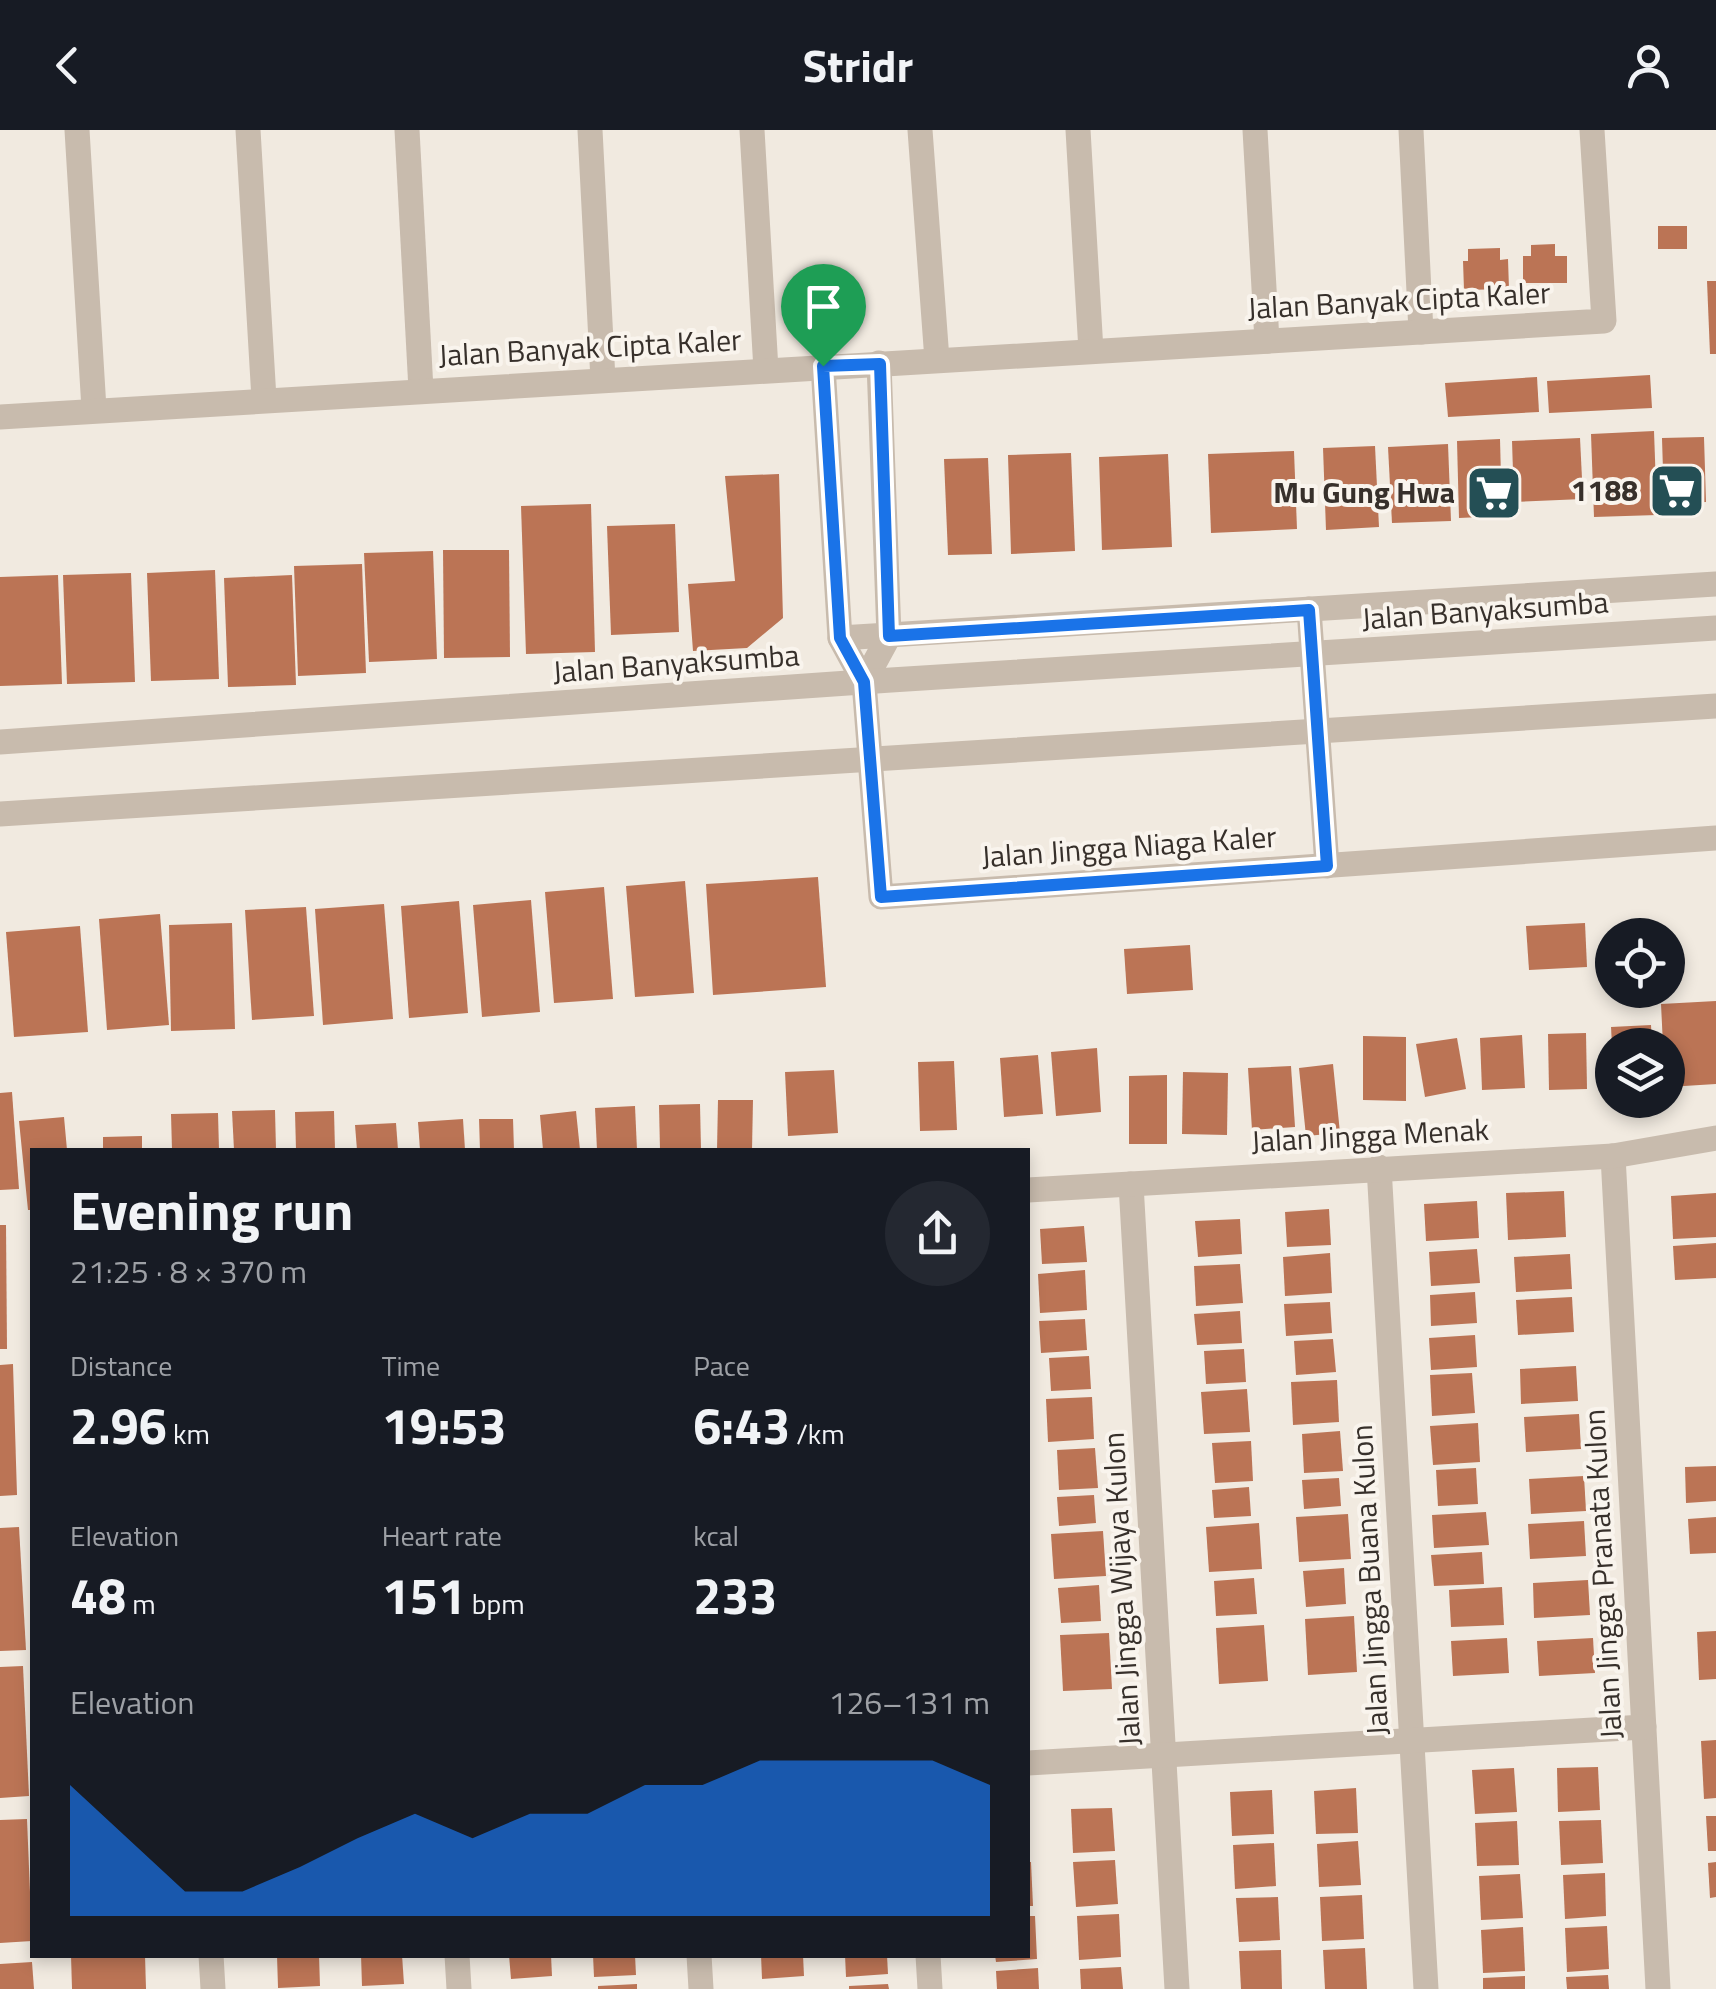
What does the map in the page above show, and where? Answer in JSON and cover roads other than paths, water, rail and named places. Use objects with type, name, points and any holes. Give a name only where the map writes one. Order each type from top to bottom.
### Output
[{"type":"street","points":[[77,130],[94,410]]},
{"type":"street","points":[[248,130],[264,399]]},
{"type":"street","points":[[406,130],[421,390]]},
{"type":"street","points":[[590,130],[603,380]]},
{"type":"street","points":[[752,130],[766,370]]},
{"type":"street","points":[[920,130],[937,360]]},
{"type":"street","points":[[1078,130],[1091,351]]},
{"type":"street","points":[[1255,130],[1267,341]]},
{"type":"street","points":[[1411,130],[1421,332]]},
{"type":"street","name":"Jalan Banyak Cipta Kaler","points":[[0,417],[1604,321],[1592,130]]},
{"type":"street","points":[[864,682],[889,636],[880,364]]},
{"type":"street","points":[[823,366],[840,638],[864,682]]},
{"type":"street","points":[[840,638],[1716,584]]},
{"type":"street","points":[[1309,610],[1327,866]]},
{"type":"street","name":"Jalan Banyaksumba","points":[[0,742],[1716,628]]},
{"type":"street","name":"Jalan Jingga Niaga Kaler","points":[[864,682],[881,897],[1716,838]]},
{"type":"street","points":[[0,814],[1716,706]]},
{"type":"street","name":"Jalan Jingga Menak","points":[[1030,1190],[1613,1156],[1716,1138]]},
{"type":"street","name":"Jalan Jingga Pranata Kulon","points":[[1613,1156],[1658,1989]]},
{"type":"street","name":"Jalan Jingga Buana Kulon","points":[[1379,1167],[1426,1989]]},
{"type":"street","name":"Jalan Jingga Wijaya Kulon","points":[[1131,1184],[1177,1989]]},
{"type":"street","points":[[1030,1763],[1644,1727]]},
{"type":"street","points":[[211,1958],[213,1989]]},
{"type":"street","points":[[457,1958],[459,1989]]},
{"type":"street","points":[[699,1958],[701,1989]]},
{"type":"street","points":[[928,1958],[930,1989]]},
{"type":"place","name":"1188","points":[[1677,491]]},
{"type":"place","name":"Mu Gung Hwa","points":[[1494,493]]}]
